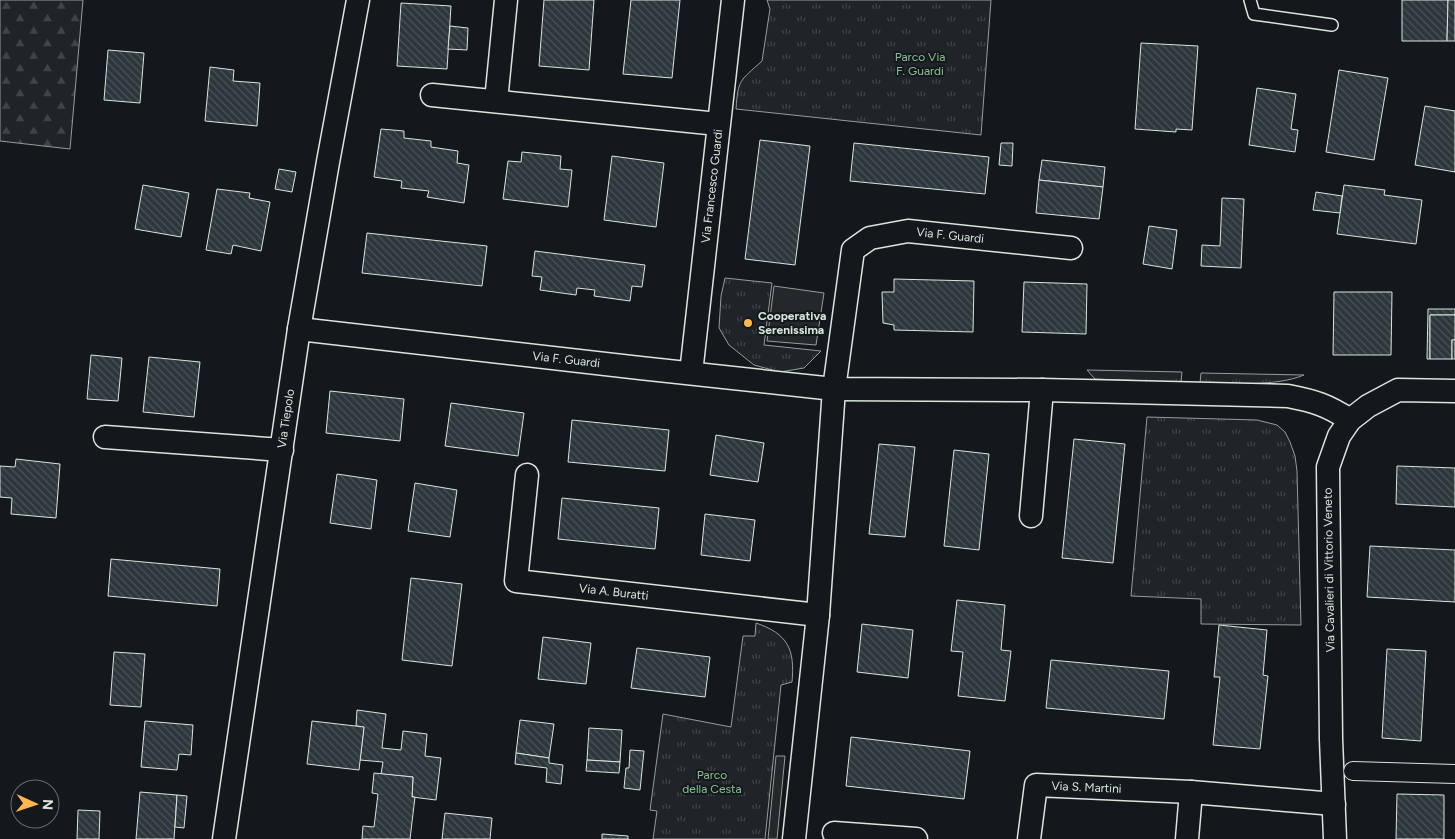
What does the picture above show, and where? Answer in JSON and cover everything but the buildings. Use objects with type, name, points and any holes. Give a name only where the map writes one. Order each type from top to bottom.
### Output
[{"type":"street","name":"Via Tiepolo","points":[[224,839],[299,328],[358,0]]},
{"type":"street","points":[[496,101],[506,0]]},
{"type":"street","name":"Via Francesco Guardi","points":[[691,373],[733,0]]},
{"type":"street","points":[[432,95],[718,124]]},
{"type":"street","name":"Via F. Guardi","points":[[834,389],[853,250],[870,238],[908,232],[1071,248]]},
{"type":"street","name":"Via F. Guardi","points":[[299,328],[834,389],[1042,390],[1288,396],[1316,402],[1337,411],[1350,420]]},
{"type":"street","points":[[794,839],[818,615],[834,389]]},
{"type":"street","points":[[1031,516],[1042,390]]},
{"type":"street","name":"Via Cavalieri di Vittorio Veneto","points":[[1335,839],[1328,467],[1339,436],[1350,420],[1368,406],[1398,390],[1455,391]]},
{"type":"street","points":[[105,437],[282,450]]},
{"type":"street","name":"Via A. Buratti","points":[[527,475],[516,582],[818,615]]},
{"type":"street","points":[[1353,771],[1455,774]]},
{"type":"street","name":"Via S. Martini","points":[[1029,839],[1036,785],[1190,792],[1334,804]]},
{"type":"street","points":[[1187,839],[1190,792]]},
{"type":"street","points":[[834,833],[916,839]]},
{"type":"lane","points":[[1250,0],[1254,14],[1332,25]]},
{"type":"green space","points":[[0,0],[83,0],[70,149],[0,141]]},
{"type":"green space","name":"Parco Via F. Guardi","points":[[767,0],[991,0],[981,135],[736,109],[739,86],[745,77],[762,61],[770,9]]},
{"type":"green space","points":[[725,278],[772,283],[764,345],[821,351],[804,368],[780,372],[754,365],[729,345],[719,328],[721,296]]},
{"type":"green space","points":[[1087,370],[1182,372],[1181,382],[1095,379]]},
{"type":"green space","points":[[1201,373],[1304,375],[1293,379],[1267,383],[1239,384],[1200,383]]},
{"type":"green space","points":[[1147,417],[1257,420],[1277,425],[1285,432],[1295,456],[1297,471],[1301,625],[1201,624],[1201,599],[1131,596]]},
{"type":"green space","name":"Parco della Cesta","points":[[756,623],[776,632],[787,644],[793,670],[792,682],[781,685],[765,839],[653,839],[657,811],[650,810],[663,714],[731,727],[743,636],[755,636]]},
{"type":"shaded area","points":[[774,286],[824,293],[816,345],[767,341]]},
{"type":"shaded area","points":[[776,756],[785,756],[777,839],[768,839]]},
{"type":"place","name":"Cooperativa Serenissima","points":[[748,323]]}]
